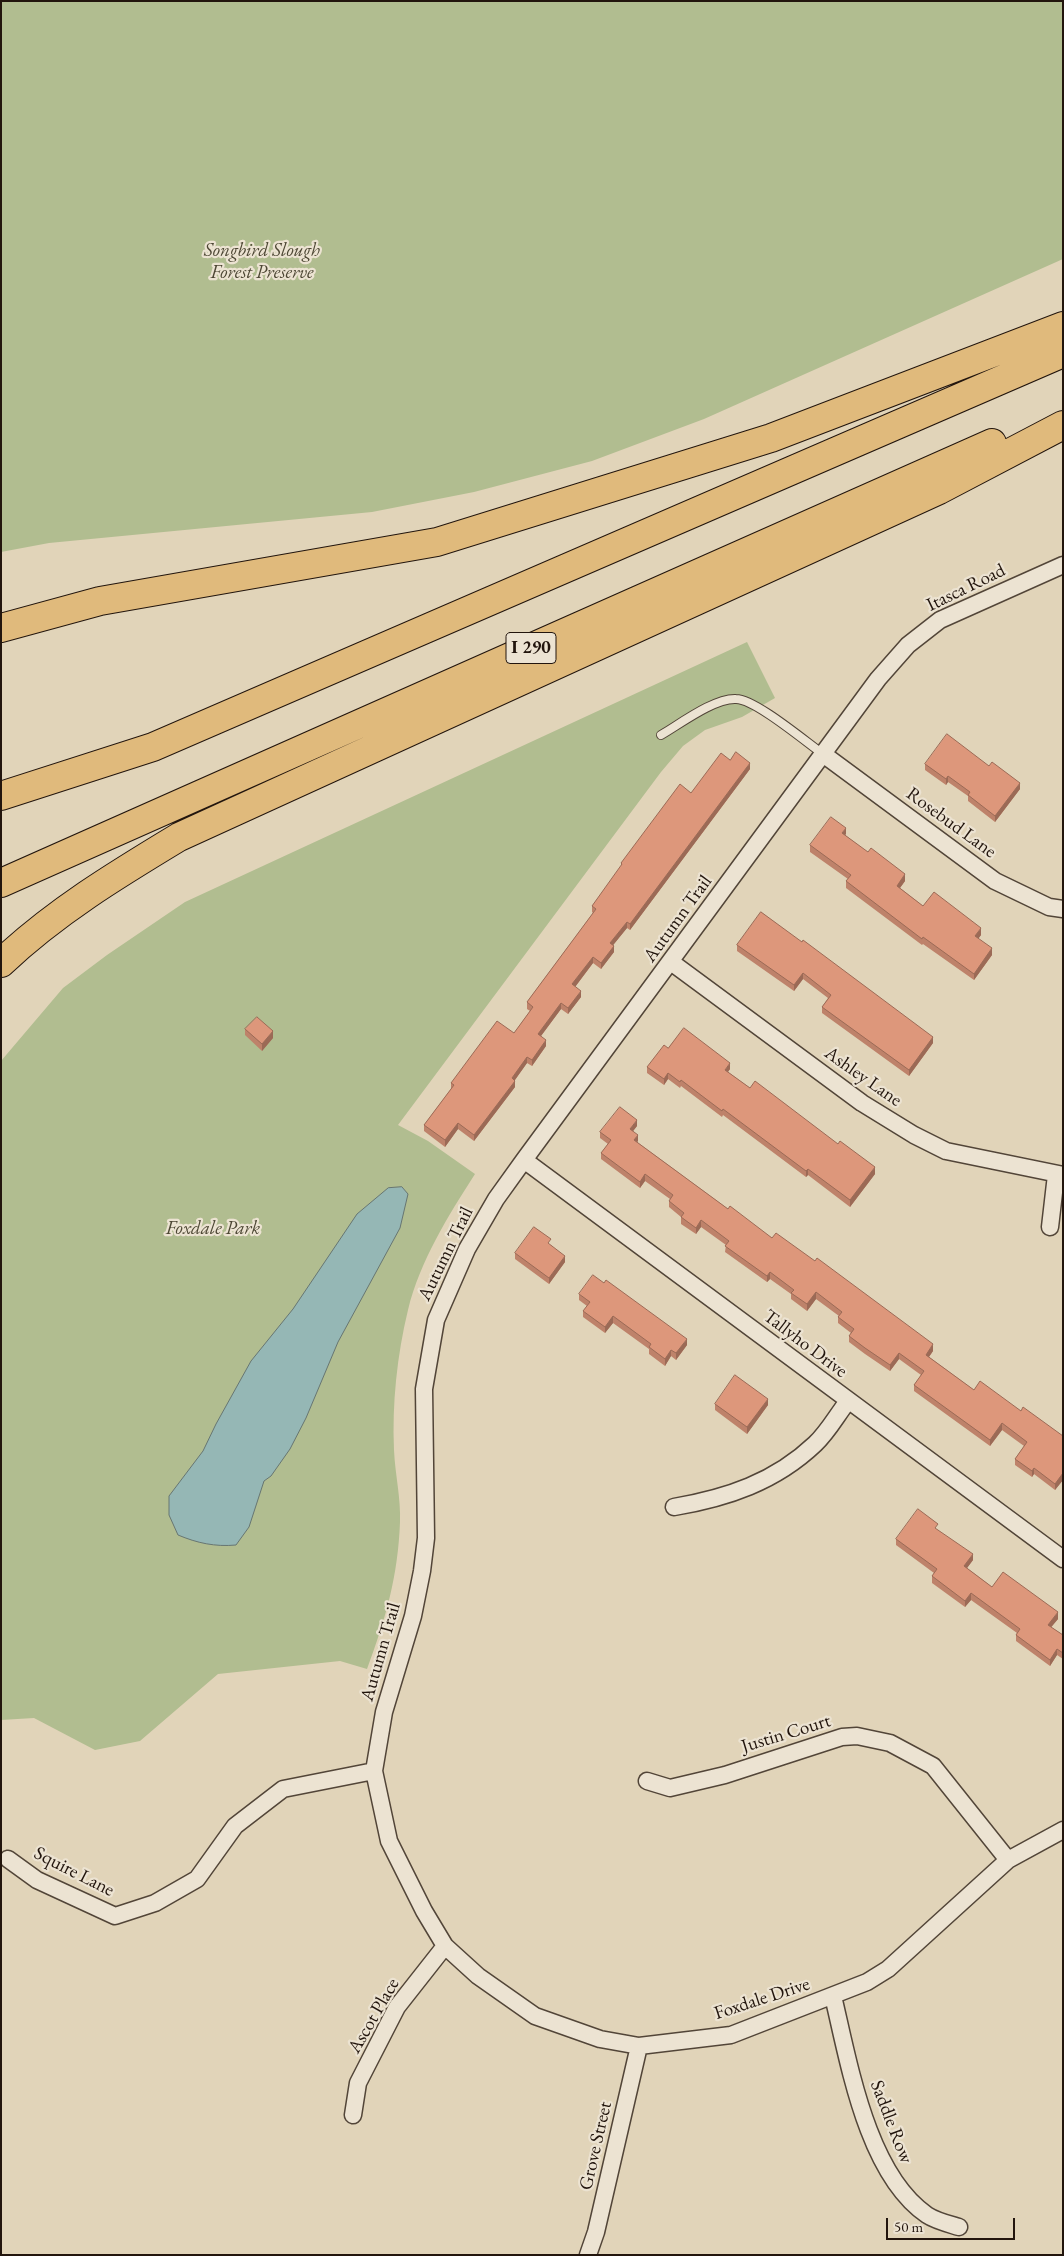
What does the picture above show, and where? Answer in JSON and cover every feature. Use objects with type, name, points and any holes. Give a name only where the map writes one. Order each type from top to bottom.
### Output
[{"type":"highway","points":[[1,628],[100,601],[437,542],[771,438],[1063,326]]},
{"type":"highway","points":[[1,796],[153,747],[1063,353]]},
{"type":"highway","name":"I 290","points":[[1,883],[996,441],[1063,418]]},
{"type":"highway","points":[[1,963],[34,932],[102,883],[179,837],[939,490],[1063,425]]},
{"type":"street","name":"Itasca Road","points":[[823,754],[878,679],[908,646],[940,620],[1060,572]]},
{"type":"street","name":"Rosebud Lane","points":[[823,754],[995,881],[1049,906],[1063,909]]},
{"type":"street","name":"Autumn Trail","points":[[445,1946],[424,1911],[389,1841],[374,1771],[384,1712],[413,1616],[422,1571],[426,1538],[424,1389],[436,1320],[467,1249],[496,1199],[823,754]]},
{"type":"street","name":"Ashley Lane","points":[[671,962],[862,1103],[914,1136],[946,1151],[1059,1175],[1050,1227]]},
{"type":"street","name":"Tallyho Drive","points":[[524,1160],[1063,1560]]},
{"type":"street","points":[[674,1507],[714,1500],[766,1480],[816,1444],[848,1401]]},
{"type":"street","name":"Justin Court","points":[[648,1781],[670,1788],[725,1775],[842,1737],[857,1736],[890,1743],[933,1766],[1008,1860]]},
{"type":"street","name":"Squire Lane","points":[[8,1859],[37,1880],[115,1916],[155,1903],[197,1879],[235,1826],[283,1789],[374,1771]]},
{"type":"street","name":"Foxdale Drive","points":[[445,1946],[478,1976],[536,2016],[600,2039],[639,2046],[731,2035],[867,1982],[888,1969],[1008,1860],[1063,1830]]},
{"type":"street","name":"Ascot Place","points":[[353,2115],[358,2084],[397,2007],[445,1946]]},
{"type":"street","name":"Saddle Row","points":[[833,1996],[858,2100],[884,2166],[893,2182],[927,2216],[959,2228]]},
{"type":"street","name":"Grove Street","points":[[588,2255],[596,2232],[639,2046]]},
{"type":"lane","points":[[661,735],[716,703],[736,698],[752,704],[823,754]]},
{"type":"green space","name":"Songbird Slough Forest Preserve","points":[[1,1],[1063,1],[1063,259],[704,419],[592,461],[474,492],[372,512],[49,543],[1,552]]},
{"type":"green space","name":"Foxdale Park","points":[[747,642],[775,698],[742,717],[705,730],[683,746],[661,772],[398,1125],[428,1141],[475,1174],[427,1257],[413,1292],[404,1327],[396,1380],[394,1415],[394,1450],[400,1513],[397,1561],[390,1597],[367,1669],[340,1661],[218,1674],[140,1741],[95,1750],[34,1718],[1,1720],[1,1061],[63,988],[107,955],[185,902]]},
{"type":"water","points":[[402,1187],[408,1194],[400,1228],[338,1342],[306,1418],[290,1449],[271,1476],[264,1481],[249,1527],[236,1545],[206,1544],[178,1535],[169,1515],[169,1496],[203,1451],[251,1361],[293,1309],[357,1214],[388,1188]]},
{"type":"building","points":[[947,734],[989,766],[992,762],[1020,783],[995,816],[968,795],[970,792],[948,776],[946,779],[925,764]]},
{"type":"building","points":[[736,752],[750,763],[630,924],[627,922],[610,943],[614,946],[601,963],[593,957],[572,984],[581,991],[568,1008],[561,1003],[538,1034],[546,1040],[532,1060],[527,1057],[512,1078],[515,1081],[474,1135],[458,1123],[445,1140],[424,1125],[454,1085],[451,1083],[497,1021],[514,1033],[533,1007],[527,1002],[596,909],[592,906],[621,863],[680,784],[691,793],[721,753],[730,760]]},
{"type":"building","points":[[831,817],[846,828],[842,833],[868,852],[871,848],[905,874],[897,886],[923,906],[934,892],[981,928],[975,936],[992,948],[974,974],[923,937],[922,939],[846,881],[851,875],[810,845]]},
{"type":"building","points":[[761,912],[802,942],[803,940],[933,1037],[909,1070],[822,1007],[831,995],[803,973],[794,985],[737,945]]},
{"type":"building","points":[[257,1017],[273,1031],[262,1044],[245,1029]]},
{"type":"building","points":[[684,1028],[730,1063],[725,1070],[750,1088],[755,1081],[838,1144],[840,1141],[875,1167],[850,1200],[808,1169],[806,1171],[681,1080],[680,1082],[668,1073],[664,1079],[647,1067],[664,1045],[668,1048]]},
{"type":"building","points":[[620,1107],[637,1120],[630,1129],[638,1135],[634,1140],[728,1209],[730,1206],[772,1238],[776,1233],[815,1261],[817,1258],[933,1344],[926,1355],[974,1390],[980,1381],[1021,1411],[1023,1407],[1063,1436],[1063,1473],[1055,1484],[1034,1468],[1032,1471],[1015,1459],[1027,1442],[1002,1423],[990,1440],[914,1385],[924,1371],[899,1353],[890,1365],[849,1336],[854,1329],[838,1317],[842,1312],[816,1292],[807,1304],[791,1293],[794,1290],[770,1272],[767,1276],[725,1246],[729,1241],[701,1220],[696,1228],[681,1217],[684,1213],[669,1201],[673,1195],[645,1174],[640,1182],[601,1153],[611,1140],[600,1132]]},
{"type":"building","points":[[534,1227],[551,1239],[548,1243],[565,1256],[549,1278],[515,1253]]},
{"type":"building","points":[[593,1275],[604,1283],[606,1280],[687,1339],[676,1353],[671,1350],[665,1359],[649,1347],[651,1344],[613,1316],[605,1327],[583,1311],[590,1302],[579,1294]]},
{"type":"building","points":[[735,1375],[768,1399],[747,1427],[715,1404]]},
{"type":"building","points":[[918,1509],[938,1524],[935,1528],[973,1554],[964,1566],[992,1587],[1003,1572],[1058,1612],[1048,1625],[1063,1635],[1063,1653],[1057,1649],[1050,1660],[1016,1635],[1020,1629],[971,1593],[965,1601],[932,1576],[937,1569],[896,1539]]}]
